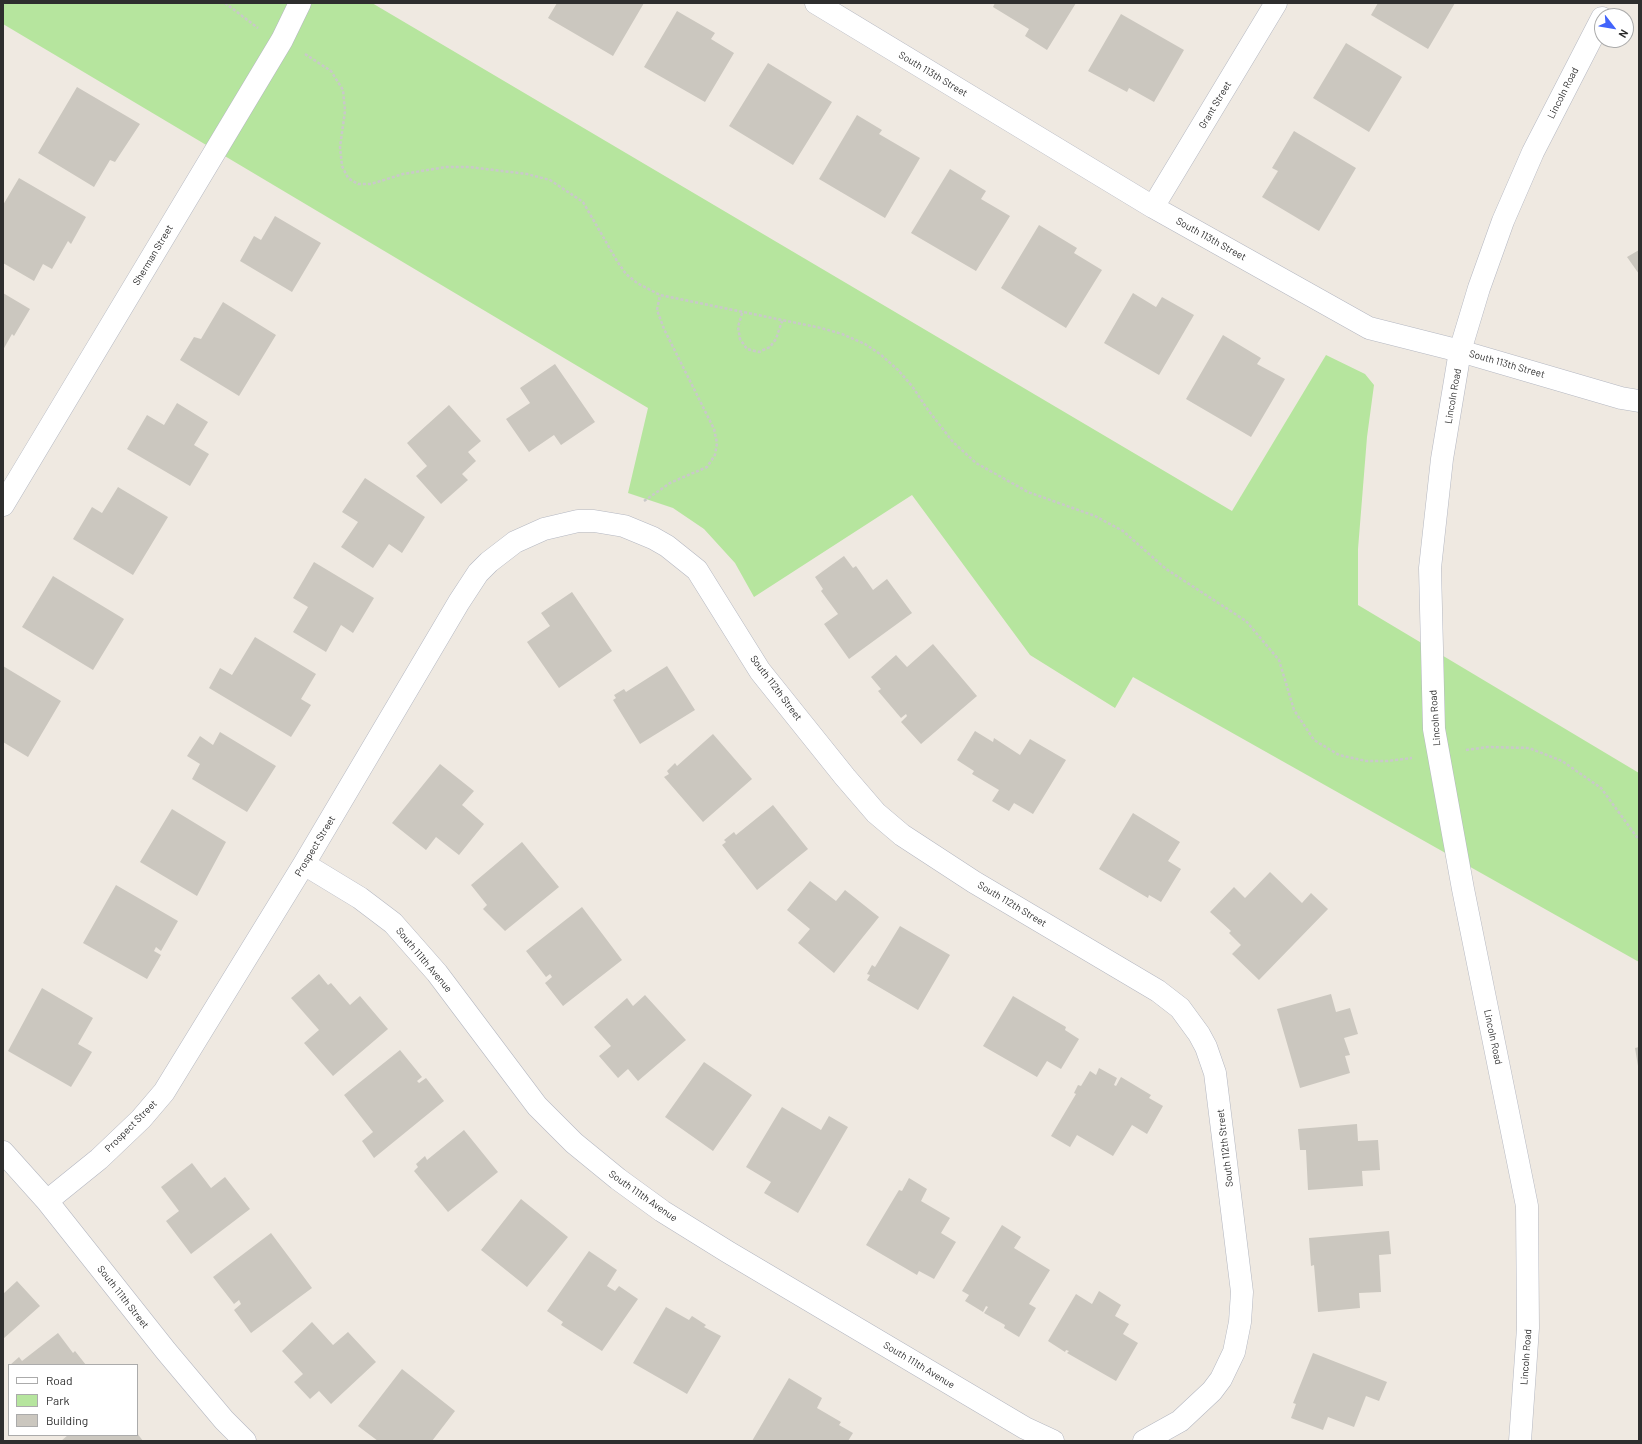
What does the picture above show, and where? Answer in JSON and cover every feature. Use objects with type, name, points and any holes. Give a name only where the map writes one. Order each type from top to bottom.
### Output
[{"type":"street","name":"Sherman Street","points":[[3,505],[282,40],[300,3]]},
{"type":"street","name":"South 113th Street","points":[[816,3],[1153,207],[1369,328],[1460,350],[1621,398],[1639,400]]},
{"type":"street","name":"Grant Street","points":[[1153,207],[1276,3]]},
{"type":"street","name":"Lincoln Road","points":[[1520,1441],[1528,1328],[1528,1206],[1463,889],[1434,729],[1430,568],[1442,459],[1460,350],[1478,288],[1503,221],[1533,152],[1594,34]]},
{"type":"street","name":"Prospect Street","points":[[47,1201],[109,1149],[141,1119],[164,1092],[304,864],[459,602],[478,573],[501,552],[530,534],[560,524],[594,520]]},
{"type":"street","name":"South 112th Street","points":[[594,520],[624,526],[654,538],[684,558],[697,570],[760,671],[845,777],[876,813],[902,836],[962,874],[1158,991],[1180,1008],[1206,1047],[1215,1073],[1242,1292],[1240,1322],[1234,1352],[1221,1379],[1190,1413],[1169,1429],[1144,1441]]},
{"type":"street","name":"South 111th Avenue","points":[[304,864],[360,898],[392,923],[437,973],[537,1106],[574,1143],[618,1179],[662,1211],[734,1256],[1025,1428],[1053,1441]]},
{"type":"street","name":"South 111th Street","points":[[3,1152],[47,1201],[171,1357],[224,1420],[245,1441]]},
{"type":"path","points":[[225,3],[254,26],[282,40],[331,71],[342,90],[345,111],[340,147],[342,166],[348,178],[358,184],[371,184],[403,174],[446,166],[469,167],[527,174],[550,180],[583,202],[626,274],[637,283],[660,295],[842,334],[864,344],[880,354],[898,370],[912,386],[928,410],[953,442],[976,463],[1028,492],[1095,516],[1124,531],[1166,569],[1246,621],[1279,660],[1294,710],[1314,740],[1339,755],[1366,761],[1388,761],[1488,747],[1529,748],[1562,761],[1601,788],[1639,840]]},
{"type":"path","points":[[644,501],[670,483],[707,467],[715,455],[717,443],[714,430],[664,328],[657,310],[660,295]]},
{"type":"path","points":[[742,313],[738,327],[740,339],[747,349],[759,352],[770,347],[773,343],[782,321]]},
{"type":"green space","points":[[3,3],[372,3],[1232,511],[1326,355],[1365,374],[1374,385],[1367,437],[1358,549],[1358,605],[1639,773],[1639,962],[1133,677],[1115,708],[1030,655],[912,495],[754,597],[735,563],[704,529],[673,508],[628,493],[648,408],[3,24]]},
{"type":"building","points":[[557,3],[644,3],[613,56],[548,18]]},
{"type":"building","points":[[995,3],[1076,3],[1047,50],[1025,36],[1029,29],[993,7]]},
{"type":"building","points":[[1378,3],[1455,3],[1428,49],[1371,15]]},
{"type":"building","points":[[677,11],[715,33],[711,39],[734,53],[705,102],[644,67]]},
{"type":"building","points":[[1121,14],[1184,50],[1154,102],[1129,88],[1127,92],[1088,71]]},
{"type":"building","points":[[1346,43],[1402,77],[1369,132],[1313,98]]},
{"type":"building","points":[[768,63],[832,102],[793,165],[729,126]]},
{"type":"building","points":[[77,87],[140,124],[115,162],[110,160],[94,187],[38,153]]},
{"type":"building","points":[[857,115],[882,130],[879,134],[920,158],[885,218],[819,179]]},
{"type":"building","points":[[1294,131],[1356,168],[1319,231],[1262,197],[1278,171],[1272,168]]},
{"type":"building","points":[[950,169],[986,191],[981,199],[1010,216],[976,271],[911,233]]},
{"type":"building","points":[[19,178],[86,217],[71,244],[68,241],[52,269],[43,264],[34,281],[3,263],[3,205]]},
{"type":"building","points":[[275,216],[321,243],[292,292],[240,261],[254,236],[261,240]]},
{"type":"building","points":[[1039,225],[1077,248],[1074,253],[1102,270],[1066,328],[1001,288]]},
{"type":"building","points":[[1639,250],[1639,274],[1627,257]]},
{"type":"building","points":[[3,293],[30,309],[14,336],[12,334],[3,350]]},
{"type":"building","points":[[1133,293],[1156,307],[1162,297],[1194,315],[1159,375],[1104,343]]},
{"type":"building","points":[[223,302],[276,335],[239,396],[180,360],[194,337],[201,339]]},
{"type":"building","points":[[1223,335],[1261,358],[1257,364],[1285,379],[1251,437],[1186,399]]},
{"type":"building","points":[[555,364],[595,422],[561,445],[554,435],[529,452],[506,419],[530,403],[520,388]]},
{"type":"building","points":[[177,403],[208,422],[194,445],[209,454],[190,486],[127,449],[147,415],[164,425]]},
{"type":"building","points":[[449,405],[481,441],[468,452],[476,461],[462,474],[468,480],[441,504],[416,476],[427,466],[407,443]]},
{"type":"building","points":[[365,478],[425,517],[402,553],[389,544],[373,568],[341,547],[358,522],[342,512]]},
{"type":"building","points":[[118,487],[168,517],[133,575],[73,539],[92,507],[102,513]]},
{"type":"building","points":[[844,556],[853,568],[856,566],[873,590],[887,579],[912,613],[849,659],[824,624],[838,614],[821,591],[823,589],[815,577]]},
{"type":"building","points":[[314,562],[374,598],[353,633],[341,625],[326,652],[293,632],[308,607],[293,598]]},
{"type":"building","points":[[53,576],[124,619],[93,670],[22,627]]},
{"type":"building","points":[[572,592],[612,651],[559,688],[527,642],[550,626],[541,613]]},
{"type":"building","points":[[255,637],[316,674],[301,699],[311,705],[291,737],[209,688],[220,668],[232,675]]},
{"type":"building","points":[[933,644],[977,696],[921,744],[901,722],[907,716],[906,714],[901,718],[878,691],[881,689],[871,677],[896,655],[907,667]]},
{"type":"building","points":[[3,666],[61,701],[28,757],[3,742]]},
{"type":"building","points":[[667,666],[695,710],[640,744],[613,700],[616,698],[614,695],[624,689],[626,692]]},
{"type":"building","points":[[975,731],[993,742],[994,738],[1020,755],[1030,739],[1066,760],[1033,814],[1014,803],[1009,811],[992,801],[999,790],[972,774],[974,771],[957,760]]},
{"type":"building","points":[[220,732],[276,766],[247,812],[192,779],[200,764],[187,756],[200,736],[213,745]]},
{"type":"building","points":[[713,734],[752,779],[703,822],[664,777],[669,774],[667,771],[675,763],[677,766]]},
{"type":"building","points":[[440,764],[474,791],[462,805],[484,824],[459,855],[436,837],[426,850],[392,823]]},
{"type":"building","points":[[773,805],[808,849],[757,890],[722,845],[726,842],[724,840],[734,832],[736,835]]},
{"type":"building","points":[[172,809],[226,842],[197,896],[140,862]]},
{"type":"building","points":[[1133,813],[1180,842],[1168,861],[1181,869],[1161,902],[1149,895],[1148,898],[1099,869]]},
{"type":"building","points":[[522,842],[559,887],[505,931],[483,909],[487,905],[471,885]]},
{"type":"building","points":[[1270,872],[1302,903],[1311,893],[1328,909],[1259,980],[1232,954],[1241,945],[1229,933],[1231,931],[1210,912],[1234,887],[1245,898]]},
{"type":"building","points":[[810,881],[836,901],[845,890],[879,917],[834,973],[798,943],[810,929],[787,910]]},
{"type":"building","points":[[116,885],[178,921],[161,951],[156,947],[154,951],[161,955],[147,979],[83,943]]},
{"type":"building","points":[[582,907],[622,960],[563,1006],[545,983],[552,977],[550,974],[546,977],[526,951]]},
{"type":"building","points":[[900,926],[950,955],[918,1010],[867,980],[870,975],[867,974],[872,965],[875,967]]},
{"type":"building","points":[[319,974],[328,985],[331,983],[350,1005],[360,996],[388,1029],[333,1076],[304,1043],[319,1030],[291,998]]},
{"type":"building","points":[[42,988],[93,1018],[78,1044],[92,1052],[71,1087],[8,1051]]},
{"type":"building","points":[[1331,994],[1336,1012],[1350,1008],[1358,1034],[1344,1038],[1350,1055],[1345,1056],[1350,1073],[1300,1088],[1277,1009]]},
{"type":"building","points":[[645,995],[686,1040],[638,1081],[628,1069],[618,1078],[599,1056],[611,1046],[594,1027],[627,998],[633,1006]]},
{"type":"building","points":[[1013,996],[1066,1027],[1065,1030],[1079,1039],[1061,1069],[1047,1061],[1037,1077],[983,1046]]},
{"type":"building","points":[[1639,1047],[1639,1066],[1638,1066],[1635,1048]]},
{"type":"building","points":[[400,1050],[422,1077],[417,1081],[419,1083],[426,1078],[444,1101],[374,1158],[362,1141],[373,1132],[344,1095]]},
{"type":"building","points":[[704,1062],[752,1095],[713,1151],[665,1117]]},
{"type":"building","points":[[1099,1068],[1117,1078],[1114,1085],[1116,1086],[1121,1077],[1151,1095],[1149,1098],[1163,1106],[1147,1134],[1132,1125],[1113,1156],[1077,1135],[1070,1147],[1051,1136],[1076,1094],[1074,1093],[1078,1085],[1081,1086],[1090,1071],[1096,1075]]},
{"type":"building","points":[[782,1107],[821,1130],[829,1116],[848,1127],[798,1213],[764,1193],[771,1182],[746,1167]]},
{"type":"building","points":[[1357,1124],[1358,1141],[1378,1140],[1380,1170],[1362,1171],[1363,1186],[1308,1190],[1306,1150],[1300,1150],[1298,1129]]},
{"type":"building","points":[[464,1130],[498,1172],[448,1212],[414,1171],[418,1167],[416,1164],[425,1156],[427,1160]]},
{"type":"building","points":[[192,1163],[211,1188],[225,1177],[250,1209],[191,1254],[166,1221],[179,1211],[161,1187]]},
{"type":"building","points":[[909,1178],[927,1189],[921,1201],[950,1218],[941,1233],[956,1242],[934,1279],[919,1271],[917,1275],[866,1245],[899,1190],[902,1191]]},
{"type":"building","points":[[521,1199],[568,1237],[527,1287],[481,1250]]},
{"type":"building","points":[[1002,1225],[1021,1237],[1014,1248],[1050,1270],[1029,1304],[1036,1308],[1019,1337],[1004,1328],[1005,1325],[984,1313],[988,1307],[986,1306],[983,1312],[965,1301],[969,1295],[962,1291]]},
{"type":"building","points":[[1389,1231],[1391,1254],[1379,1255],[1381,1292],[1359,1293],[1360,1308],[1318,1312],[1314,1265],[1311,1266],[1309,1238]]},
{"type":"building","points":[[271,1233],[312,1288],[251,1333],[234,1310],[241,1304],[239,1300],[234,1304],[213,1277]]},
{"type":"building","points":[[589,1251],[617,1270],[607,1286],[615,1291],[619,1286],[638,1299],[602,1351],[561,1325],[563,1322],[547,1311]]},
{"type":"building","points":[[17,1281],[40,1306],[3,1339],[3,1294]]},
{"type":"building","points":[[1099,1291],[1121,1305],[1115,1316],[1129,1324],[1123,1334],[1138,1343],[1116,1381],[1067,1353],[1069,1351],[1066,1350],[1065,1352],[1048,1341],[1076,1294],[1092,1304]]},
{"type":"building","points":[[666,1307],[689,1320],[692,1316],[706,1325],[704,1327],[721,1336],[687,1394],[633,1363]]},
{"type":"building","points":[[312,1322],[333,1345],[348,1332],[376,1362],[331,1404],[319,1391],[310,1399],[294,1382],[303,1374],[282,1351]]},
{"type":"building","points":[[58,1333],[73,1353],[75,1351],[85,1364],[11,1364],[19,1357],[22,1361]]},
{"type":"building","points":[[1313,1353],[1387,1382],[1379,1401],[1366,1396],[1354,1427],[1328,1417],[1323,1430],[1291,1418],[1296,1404],[1293,1403]]},
{"type":"building","points":[[402,1369],[455,1411],[432,1441],[378,1441],[358,1426]]},
{"type":"building","points":[[789,1378],[822,1398],[817,1408],[841,1422],[839,1425],[853,1433],[848,1441],[752,1441]]},
{"type":"building","points":[[138,1434],[143,1441],[61,1441],[67,1436],[138,1436]]}]
